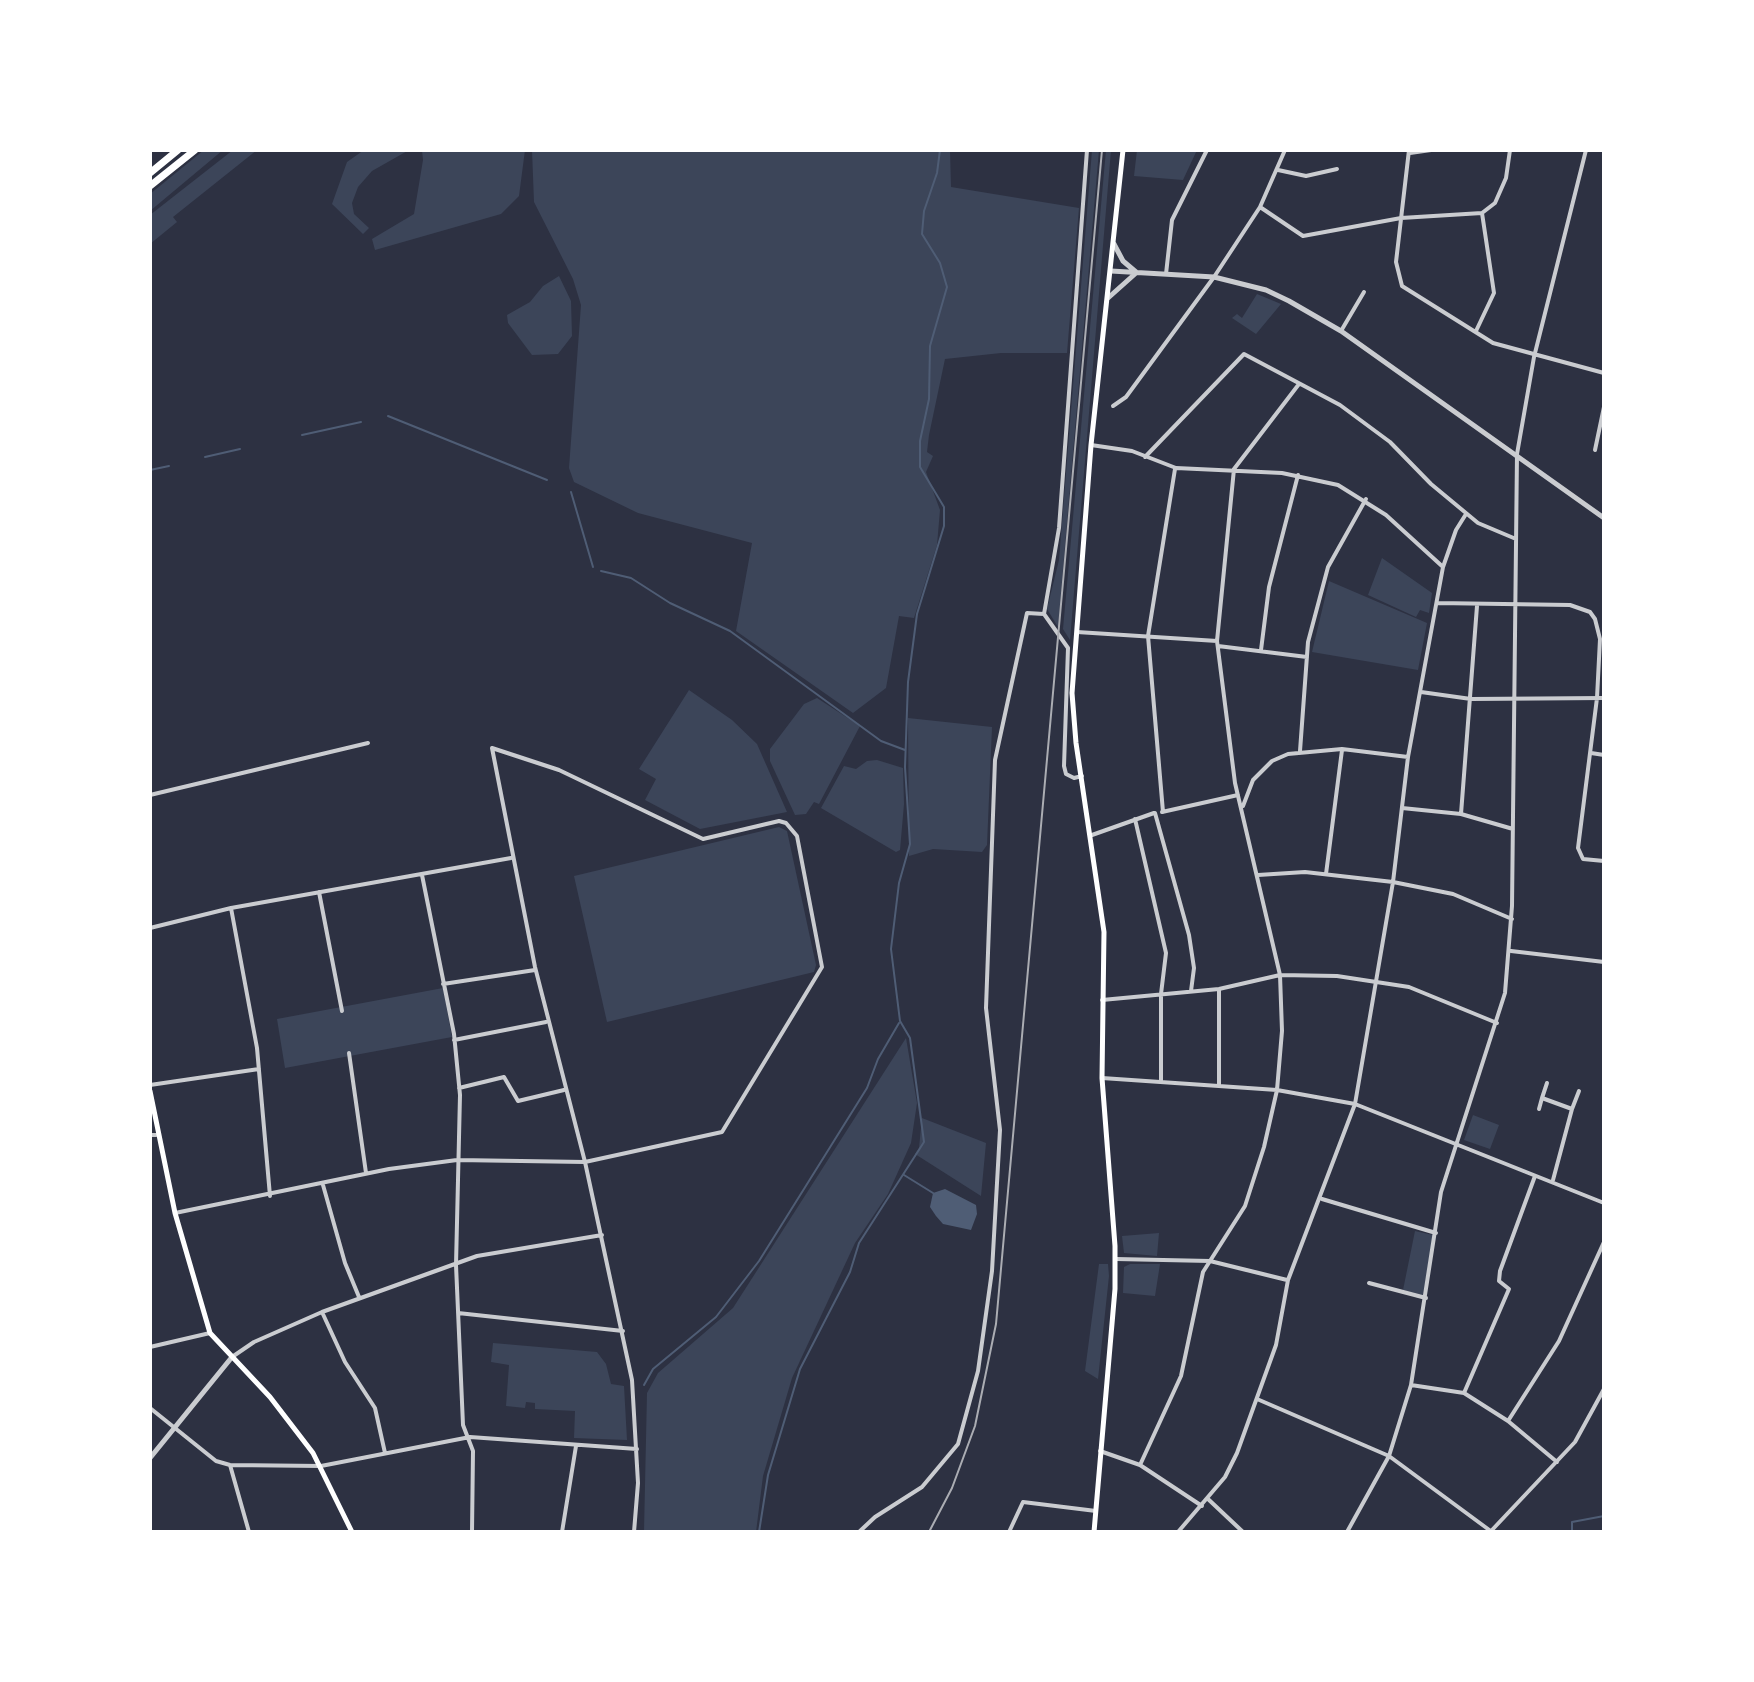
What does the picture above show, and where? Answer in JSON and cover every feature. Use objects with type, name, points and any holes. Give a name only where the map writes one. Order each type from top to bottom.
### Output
[{"type":"highway","points":[[150,173],[178,150]]},
{"type":"highway","points":[[150,186],[195,150]]},
{"type":"main road","points":[[1094,1532],[1116,1259],[1102,1078],[1104,932],[1073,718],[1091,445],[1123,150]]},
{"type":"main road","points":[[150,1091],[153,1135],[210,1333],[270,1397],[321,1466],[352,1532]]},
{"type":"street","points":[[1082,776],[1074,778],[1066,774],[1064,766],[1068,648],[1044,614],[1059,528],[1087,150]]},
{"type":"street","points":[[1166,274],[1172,220],[1207,150]]},
{"type":"street","points":[[1113,406],[1126,397],[1214,277],[1260,207],[1285,150]]},
{"type":"street","points":[[1431,150],[1409,151],[1396,271],[1402,286],[1493,343],[1534,357],[1604,373]]},
{"type":"street","points":[[1260,207],[1303,236],[1401,218],[1482,213],[1495,203],[1506,178],[1510,150]]},
{"type":"street","points":[[1347,1532],[1389,1456],[1411,1385],[1441,1192],[1497,1023],[1511,951],[1517,454],[1534,357],[1586,150]]},
{"type":"street","points":[[1278,170],[1306,176],[1337,169]]},
{"type":"street","points":[[1476,331],[1494,293],[1482,213]]},
{"type":"street","points":[[1114,244],[1123,261],[1137,272]]},
{"type":"street","points":[[1111,271],[1214,277],[1266,290],[1341,331],[1604,518]]},
{"type":"street","points":[[1108,298],[1137,272]]},
{"type":"street","points":[[1341,331],[1364,292]]},
{"type":"street","points":[[1145,457],[1244,354],[1340,405],[1390,442],[1466,514],[1516,539]]},
{"type":"street","points":[[1140,1465],[1181,1376],[1203,1272],[1245,1206],[1264,1147],[1277,1090],[1282,1031],[1280,975],[1238,795],[1217,644],[1234,469],[1299,384]]},
{"type":"street","points":[[1595,450],[1604,407]]},
{"type":"street","points":[[1091,445],[1132,451],[1176,468],[1298,475],[1338,485],[1366,499],[1443,567]]},
{"type":"street","points":[[1163,812],[1148,636],[1176,468]]},
{"type":"street","points":[[1261,650],[1269,587],[1298,475]]},
{"type":"street","points":[[1300,751],[1307,657],[1328,567],[1366,499]]},
{"type":"street","points":[[1178,1532],[1225,1477],[1276,1345],[1288,1280],[1322,1199],[1355,1104],[1393,882],[1408,757],[1443,567],[1456,530],[1466,514]]},
{"type":"street","points":[[1437,603],[1570,605],[1590,612],[1600,639],[1597,698],[1578,848],[1583,859],[1604,861]]},
{"type":"street","points":[[1461,814],[1477,606]]},
{"type":"street","points":[[859,1532],[875,1517],[922,1487],[958,1444],[978,1371],[992,1271],[1000,1130],[986,1008],[995,760],[1027,613],[1044,614]]},
{"type":"street","points":[[1077,632],[1148,636],[1307,657]]},
{"type":"street","points":[[1421,692],[1471,699],[1604,698]]},
{"type":"street","points":[[150,795],[368,743]]},
{"type":"street","points":[[175,1213],[323,1185],[366,1173],[457,1160],[585,1162],[717,1135],[728,1126],[822,967],[797,836],[791,827],[779,821],[711,838],[697,837],[559,770],[492,748],[535,970],[585,1162],[623,1331],[634,1393],[637,1449],[634,1532]]},
{"type":"street","points":[[1243,808],[1253,780],[1272,761],[1300,751],[1342,749],[1408,757]]},
{"type":"street","points":[[1326,874],[1342,749]]},
{"type":"street","points":[[1591,753],[1604,755]]},
{"type":"street","points":[[1092,835],[1155,813],[1238,795]]},
{"type":"street","points":[[1402,808],[1461,814],[1514,830]]},
{"type":"street","points":[[1155,813],[1191,944],[1191,991]]},
{"type":"street","points":[[1135,819],[1166,953],[1161,994],[1161,1082]]},
{"type":"street","points":[[150,928],[231,908],[511,858]]},
{"type":"street","points":[[1257,875],[1326,874],[1393,882],[1453,894],[1512,919]]},
{"type":"street","points":[[422,875],[454,1040],[459,1088],[456,1265],[463,1425],[473,1451],[472,1532]]},
{"type":"street","points":[[319,892],[342,1011]]},
{"type":"street","points":[[231,908],[259,1069],[270,1196]]},
{"type":"street","points":[[1511,951],[1604,962]]},
{"type":"street","points":[[443,984],[535,970]]},
{"type":"street","points":[[1102,1000],[1219,989],[1280,975],[1377,980],[1440,997],[1497,1023]]},
{"type":"street","points":[[1219,989],[1219,1085]]},
{"type":"street","points":[[454,1040],[547,1022]]},
{"type":"street","points":[[349,1053],[366,1173]]},
{"type":"street","points":[[150,1085],[259,1069]]},
{"type":"street","points":[[459,1088],[504,1077],[518,1101],[564,1090]]},
{"type":"street","points":[[1102,1078],[1277,1090],[1355,1104],[1553,1180],[1604,1203]]},
{"type":"street","points":[[1539,1109],[1547,1083]]},
{"type":"street","points":[[1553,1180],[1579,1091]]},
{"type":"street","points":[[1542,1098],[1572,1109]]},
{"type":"street","points":[[1464,1393],[1509,1289],[1499,1281],[1500,1271],[1535,1175]]},
{"type":"street","points":[[323,1185],[345,1263],[359,1298]]},
{"type":"street","points":[[1322,1199],[1436,1233]]},
{"type":"street","points":[[150,1458],[232,1357],[254,1342],[359,1298],[497,1251],[602,1235]]},
{"type":"street","points":[[1508,1421],[1559,1341],[1604,1242]]},
{"type":"street","points":[[1116,1259],[1210,1261],[1288,1280]]},
{"type":"street","points":[[1369,1283],[1426,1298]]},
{"type":"street","points":[[322,1312],[345,1362],[375,1408],[385,1453]]},
{"type":"street","points":[[458,1313],[623,1331]]},
{"type":"street","points":[[150,1347],[210,1333]]},
{"type":"street","points":[[1411,1385],[1464,1393],[1508,1421],[1557,1462]]},
{"type":"street","points":[[1257,1399],[1389,1456],[1491,1532],[1575,1442],[1604,1389]]},
{"type":"street","points":[[150,1408],[216,1461],[230,1465],[321,1466],[470,1437],[637,1449]]},
{"type":"street","points":[[562,1532],[576,1446]]},
{"type":"street","points":[[1100,1451],[1140,1465],[1202,1506]]},
{"type":"street","points":[[230,1465],[249,1532]]},
{"type":"street","points":[[1208,1499],[1243,1532]]},
{"type":"street","points":[[1009,1532],[1023,1502],[1096,1511]]},
{"type":"shaded area","points":[[204,150],[223,150],[150,211],[150,194]]},
{"type":"shaded area","points":[[233,150],[257,150],[173,217],[177,222],[150,244],[150,215]]},
{"type":"shaded area","points":[[364,150],[409,150],[372,171],[358,187],[352,203],[354,214],[369,228],[363,234],[332,204],[347,162]]},
{"type":"shaded area","points":[[422,150],[525,150],[519,196],[501,214],[375,250],[372,239],[414,214]]},
{"type":"shaded area","points":[[532,150],[950,150],[951,187],[1079,208],[1067,353],[1001,353],[945,359],[929,435],[927,452],[933,456],[926,472],[940,510],[937,545],[914,618],[899,616],[886,688],[853,713],[736,631],[752,543],[638,513],[574,482],[569,468],[581,305],[573,279],[534,202]]},
{"type":"shaded area","points":[[1092,150],[1099,150],[1058,627],[1047,609],[1059,560]]},
{"type":"shaded area","points":[[1106,150],[1111,150],[1070,640],[1063,629]]},
{"type":"shaded area","points":[[1137,150],[1197,150],[1183,180],[1134,176]]},
{"type":"shaded area","points":[[559,276],[571,301],[572,336],[558,354],[532,355],[508,323],[507,315],[530,302],[543,286]]},
{"type":"shaded area","points":[[1257,294],[1281,304],[1256,334],[1232,318],[1237,314],[1242,318]]},
{"type":"shaded area","points":[[1382,558],[1432,593],[1429,613],[1420,610],[1416,617],[1368,595]]},
{"type":"shaded area","points":[[1329,581],[1427,623],[1418,670],[1312,652]]},
{"type":"shaded area","points":[[689,690],[732,720],[757,744],[787,812],[700,829],[645,800],[656,779],[639,769]]},
{"type":"shaded area","points":[[817,698],[860,726],[819,804],[814,802],[806,814],[795,815],[770,761],[770,749],[804,704]]},
{"type":"shaded area","points":[[908,718],[992,727],[987,845],[982,852],[933,849],[909,856]]},
{"type":"shaded area","points":[[877,760],[903,768],[904,804],[900,850],[896,852],[821,808],[844,766],[856,769],[867,761]]},
{"type":"shaded area","points":[[779,827],[787,831],[816,965],[814,972],[607,1022],[574,876]]},
{"type":"shaded area","points":[[443,988],[452,1037],[285,1068],[277,1019]]},
{"type":"shaded area","points":[[906,1038],[917,1103],[911,1143],[888,1194],[855,1243],[792,1378],[763,1476],[756,1532],[644,1531],[647,1393],[658,1373],[733,1308]]},
{"type":"shaded area","points":[[1473,1115],[1499,1125],[1490,1149],[1464,1140]]},
{"type":"shaded area","points":[[922,1118],[986,1143],[981,1196],[915,1154],[919,1148]]},
{"type":"shaded area","points":[[945,1189],[976,1205],[977,1214],[971,1230],[943,1224],[930,1207],[933,1193]]},
{"type":"shaded area","points":[[1415,1231],[1433,1235],[1423,1295],[1403,1290]]},
{"type":"shaded area","points":[[1159,1233],[1157,1256],[1124,1253],[1122,1236]]},
{"type":"shaded area","points":[[1099,1264],[1108,1264],[1109,1276],[1098,1379],[1085,1371]]},
{"type":"shaded area","points":[[1130,1264],[1160,1264],[1155,1296],[1123,1293],[1124,1267]]},
{"type":"shaded area","points":[[493,1343],[597,1352],[606,1364],[611,1384],[624,1386],[627,1440],[574,1438],[575,1411],[535,1409],[535,1403],[526,1402],[525,1408],[506,1406],[509,1365],[491,1362]]},
{"type":"waterway","points":[[759,1532],[768,1475],[800,1369],[850,1272],[859,1243],[924,1142],[910,1038],[900,1021],[891,949],[899,883],[910,844],[905,767],[908,682],[917,614],[944,526],[944,507],[920,467],[920,441],[929,399],[930,346],[947,287],[940,263],[922,234],[924,211],[937,173],[940,150]]},
{"type":"waterway","points":[[388,416],[547,480]]},
{"type":"waterway","points":[[302,435],[361,422]]},
{"type":"waterway","points":[[205,457],[240,449]]},
{"type":"waterway","points":[[150,470],[169,466]]},
{"type":"waterway","points":[[571,492],[593,567]]},
{"type":"waterway","points":[[601,571],[631,578],[670,603],[730,631],[881,741],[905,750]]},
{"type":"waterway","points":[[644,1385],[653,1369],[716,1317],[759,1261],[867,1088],[878,1059],[899,1023]]},
{"type":"waterway","points":[[904,1175],[933,1193]]},
{"type":"waterway","points":[[1572,1532],[1572,1522],[1604,1516]]},
{"type":"railway","points":[[929,1532],[952,1488],[975,1426],[996,1324],[1102,150]]}]
